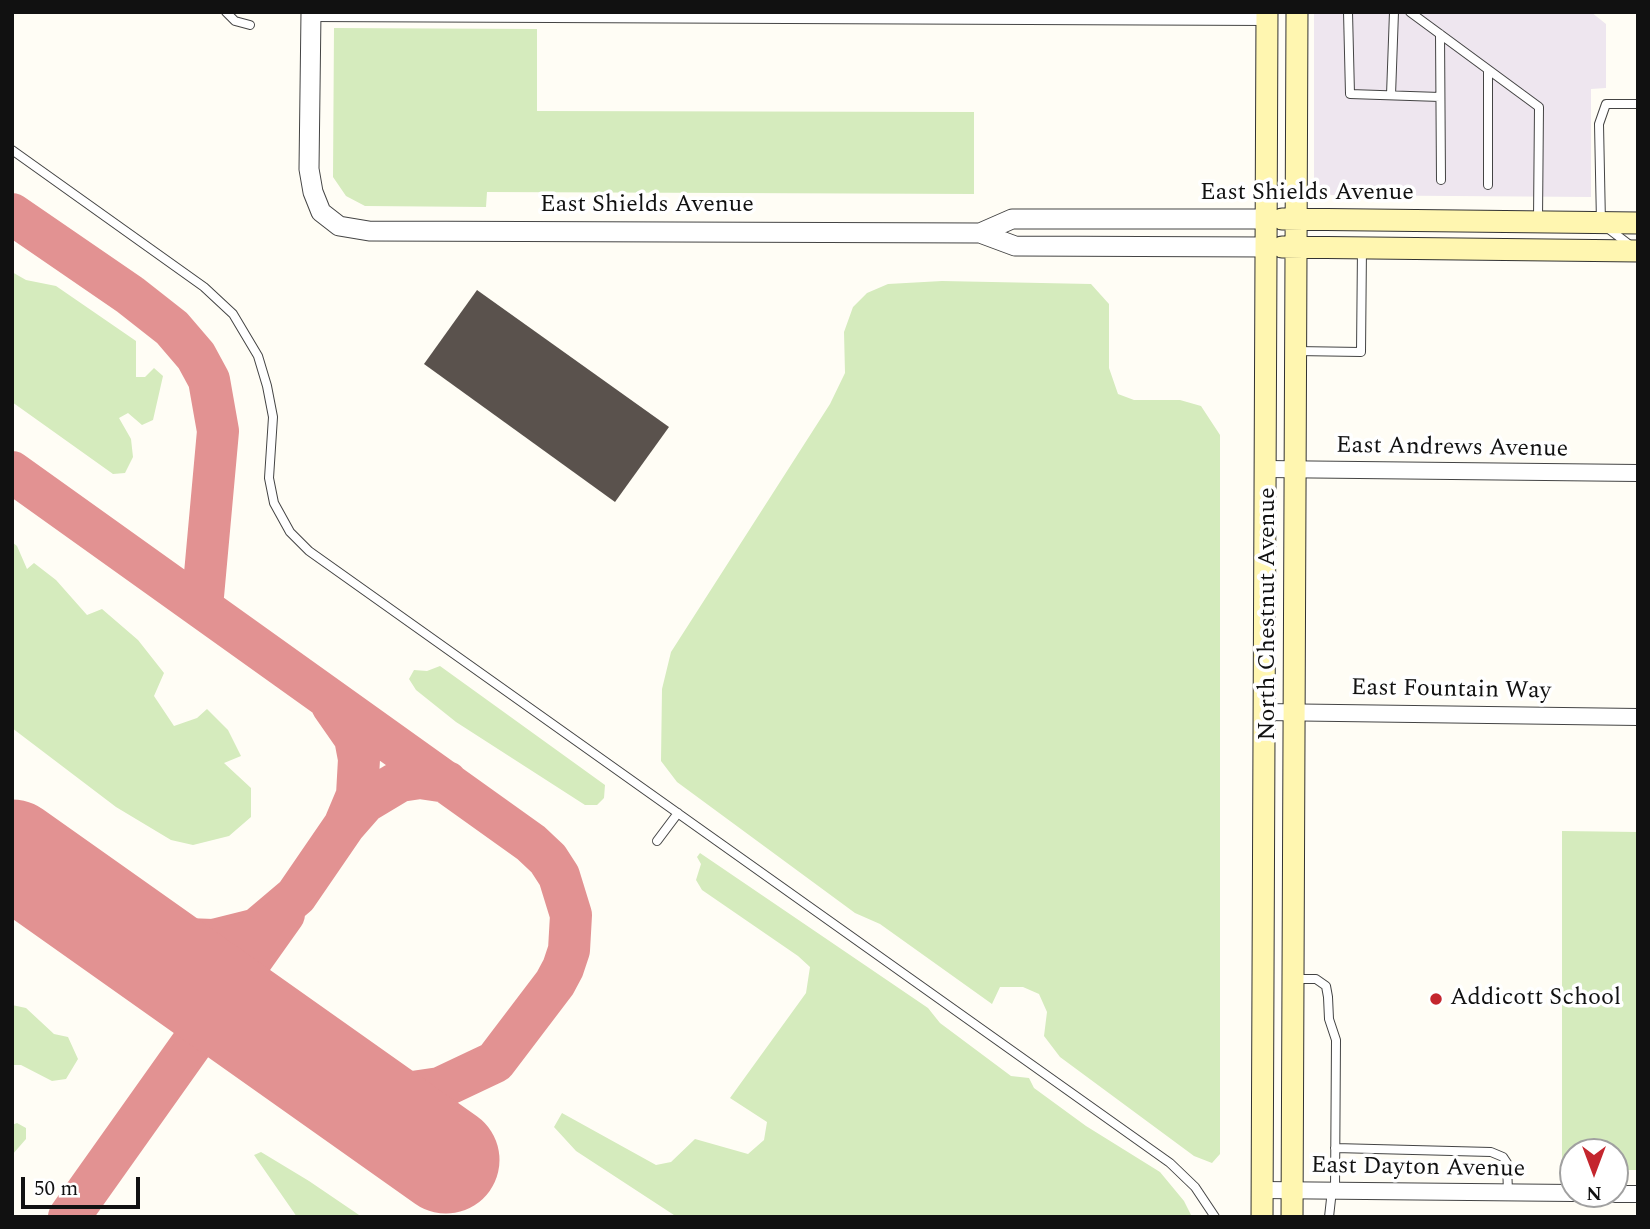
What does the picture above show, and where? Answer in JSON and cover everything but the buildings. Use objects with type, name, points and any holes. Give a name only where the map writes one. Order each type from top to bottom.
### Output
[{"type":"main road","name":"North Chestnut Avenue","points":[[1292,1217],[1297,12]]},
{"type":"main road","name":"North Chestnut Avenue","points":[[1262,1217],[1267,15]]},
{"type":"main road","name":"East Shields Avenue","points":[[1266,219],[1638,223]]},
{"type":"main road","name":"East Shields Avenue","points":[[1266,247],[1638,251]]},
{"type":"street","points":[[312,13],[1267,15]]},
{"type":"street","name":"East Shields Avenue","points":[[312,13],[309,169],[313,192],[321,212],[339,226],[369,231],[979,233],[1015,246],[1266,247]]},
{"type":"street","name":"East Shields Avenue","points":[[979,233],[1012,219],[1266,219]]},
{"type":"street","name":"East Andrews Avenue","points":[[1266,469],[1638,473]]},
{"type":"street","name":"East Fountain Way","points":[[1264,712],[1638,717]]},
{"type":"street","name":"East Dayton Avenue","points":[[1262,1189],[1559,1193]]},
{"type":"lane","points":[[226,12],[234,21],[250,25]]},
{"type":"lane","points":[[1348,12],[1350,94],[1440,97]]},
{"type":"lane","points":[[1391,95],[1394,12]]},
{"type":"lane","points":[[1410,12],[1539,107],[1538,222]]},
{"type":"lane","points":[[1440,34],[1441,180]]},
{"type":"lane","points":[[1488,70],[1488,185]]},
{"type":"lane","points":[[1638,104],[1606,104],[1599,124],[1601,223],[1638,251]]},
{"type":"lane","points":[[12,150],[204,287],[233,314],[258,356],[267,386],[273,417],[269,478],[274,503],[290,532],[309,551],[1170,1163],[1195,1187],[1215,1217]]},
{"type":"lane","points":[[1296,351],[1360,352],[1362,248]]},
{"type":"lane","points":[[657,841],[678,813]]},
{"type":"lane","points":[[1293,979],[1316,979],[1326,986],[1329,1019],[1336,1040],[1335,1148],[1329,1217]]},
{"type":"lane","points":[[1335,1148],[1491,1152],[1503,1157],[1507,1163],[1507,1193]]},
{"type":"shaded area","points":[[1314,12],[1591,12],[1606,24],[1606,88],[1591,89],[1591,197],[1314,195]]},
{"type":"green space","points":[[334,28],[537,29],[537,111],[974,112],[974,194],[487,192],[486,207],[365,206],[346,196],[333,177]]},
{"type":"green space","points":[[12,272],[26,280],[56,286],[136,341],[136,377],[145,377],[154,368],[163,376],[153,420],[142,425],[128,413],[119,418],[131,439],[133,457],[125,473],[113,474],[12,402]]},
{"type":"green space","points":[[942,281],[1091,284],[1109,304],[1109,368],[1118,394],[1134,400],[1180,400],[1201,406],[1220,435],[1220,1154],[1212,1163],[1194,1156],[1060,1057],[1044,1036],[1047,1012],[1039,994],[1023,987],[1000,987],[992,1004],[880,924],[855,913],[677,782],[661,761],[662,689],[671,652],[830,404],[845,373],[844,332],[853,307],[867,293],[888,284]]},
{"type":"green space","points":[[12,542],[17,546],[27,569],[34,563],[56,580],[87,615],[102,609],[138,640],[164,673],[154,696],[174,726],[197,718],[207,709],[228,730],[241,756],[224,763],[251,788],[251,817],[229,836],[193,845],[171,840],[116,807],[12,728]]},
{"type":"green space","points":[[440,666],[605,785],[604,798],[597,805],[585,805],[456,722],[416,690],[409,679],[414,670],[427,671]]},
{"type":"green space","points":[[1562,831],[1638,832],[1638,1170],[1629,1170],[1629,1138],[1562,1138]]},
{"type":"green space","points":[[700,853],[928,1008],[940,1023],[1011,1076],[1029,1078],[1034,1088],[1086,1126],[1160,1172],[1184,1201],[1192,1217],[677,1217],[576,1151],[554,1127],[562,1113],[656,1165],[671,1162],[695,1139],[748,1154],[764,1140],[767,1122],[730,1098],[806,993],[810,967],[702,890],[696,880],[701,864],[697,857]]},
{"type":"green space","points":[[12,1005],[26,1008],[54,1034],[68,1037],[78,1059],[66,1079],[52,1081],[21,1065],[12,1065]]},
{"type":"green space","points":[[17,1123],[26,1128],[26,1139],[12,1155],[12,1125]]},
{"type":"green space","points":[[261,1152],[362,1217],[297,1217],[254,1155]]},
{"type":"taxiway","points":[[12,214],[130,295],[172,328],[196,356],[209,380],[218,431],[202,607]]},
{"type":"taxiway","points":[[12,472],[531,843],[548,859],[559,876],[571,915],[569,950],[563,968],[555,983],[495,1062],[440,1088],[378,1097],[353,1094]]},
{"type":"taxiway","points":[[105,919],[160,938],[213,940],[257,929],[296,896],[344,826],[357,795],[359,759],[355,738],[332,705]]},
{"type":"taxiway","points":[[344,826],[365,802],[400,781],[420,778],[447,782]]},
{"type":"taxiway","points":[[69,1217],[284,914]]},
{"type":"runway","points":[[12,853],[446,1160]]},
{"type":"place","name":"Addicott School","points":[[1436,999]]}]
